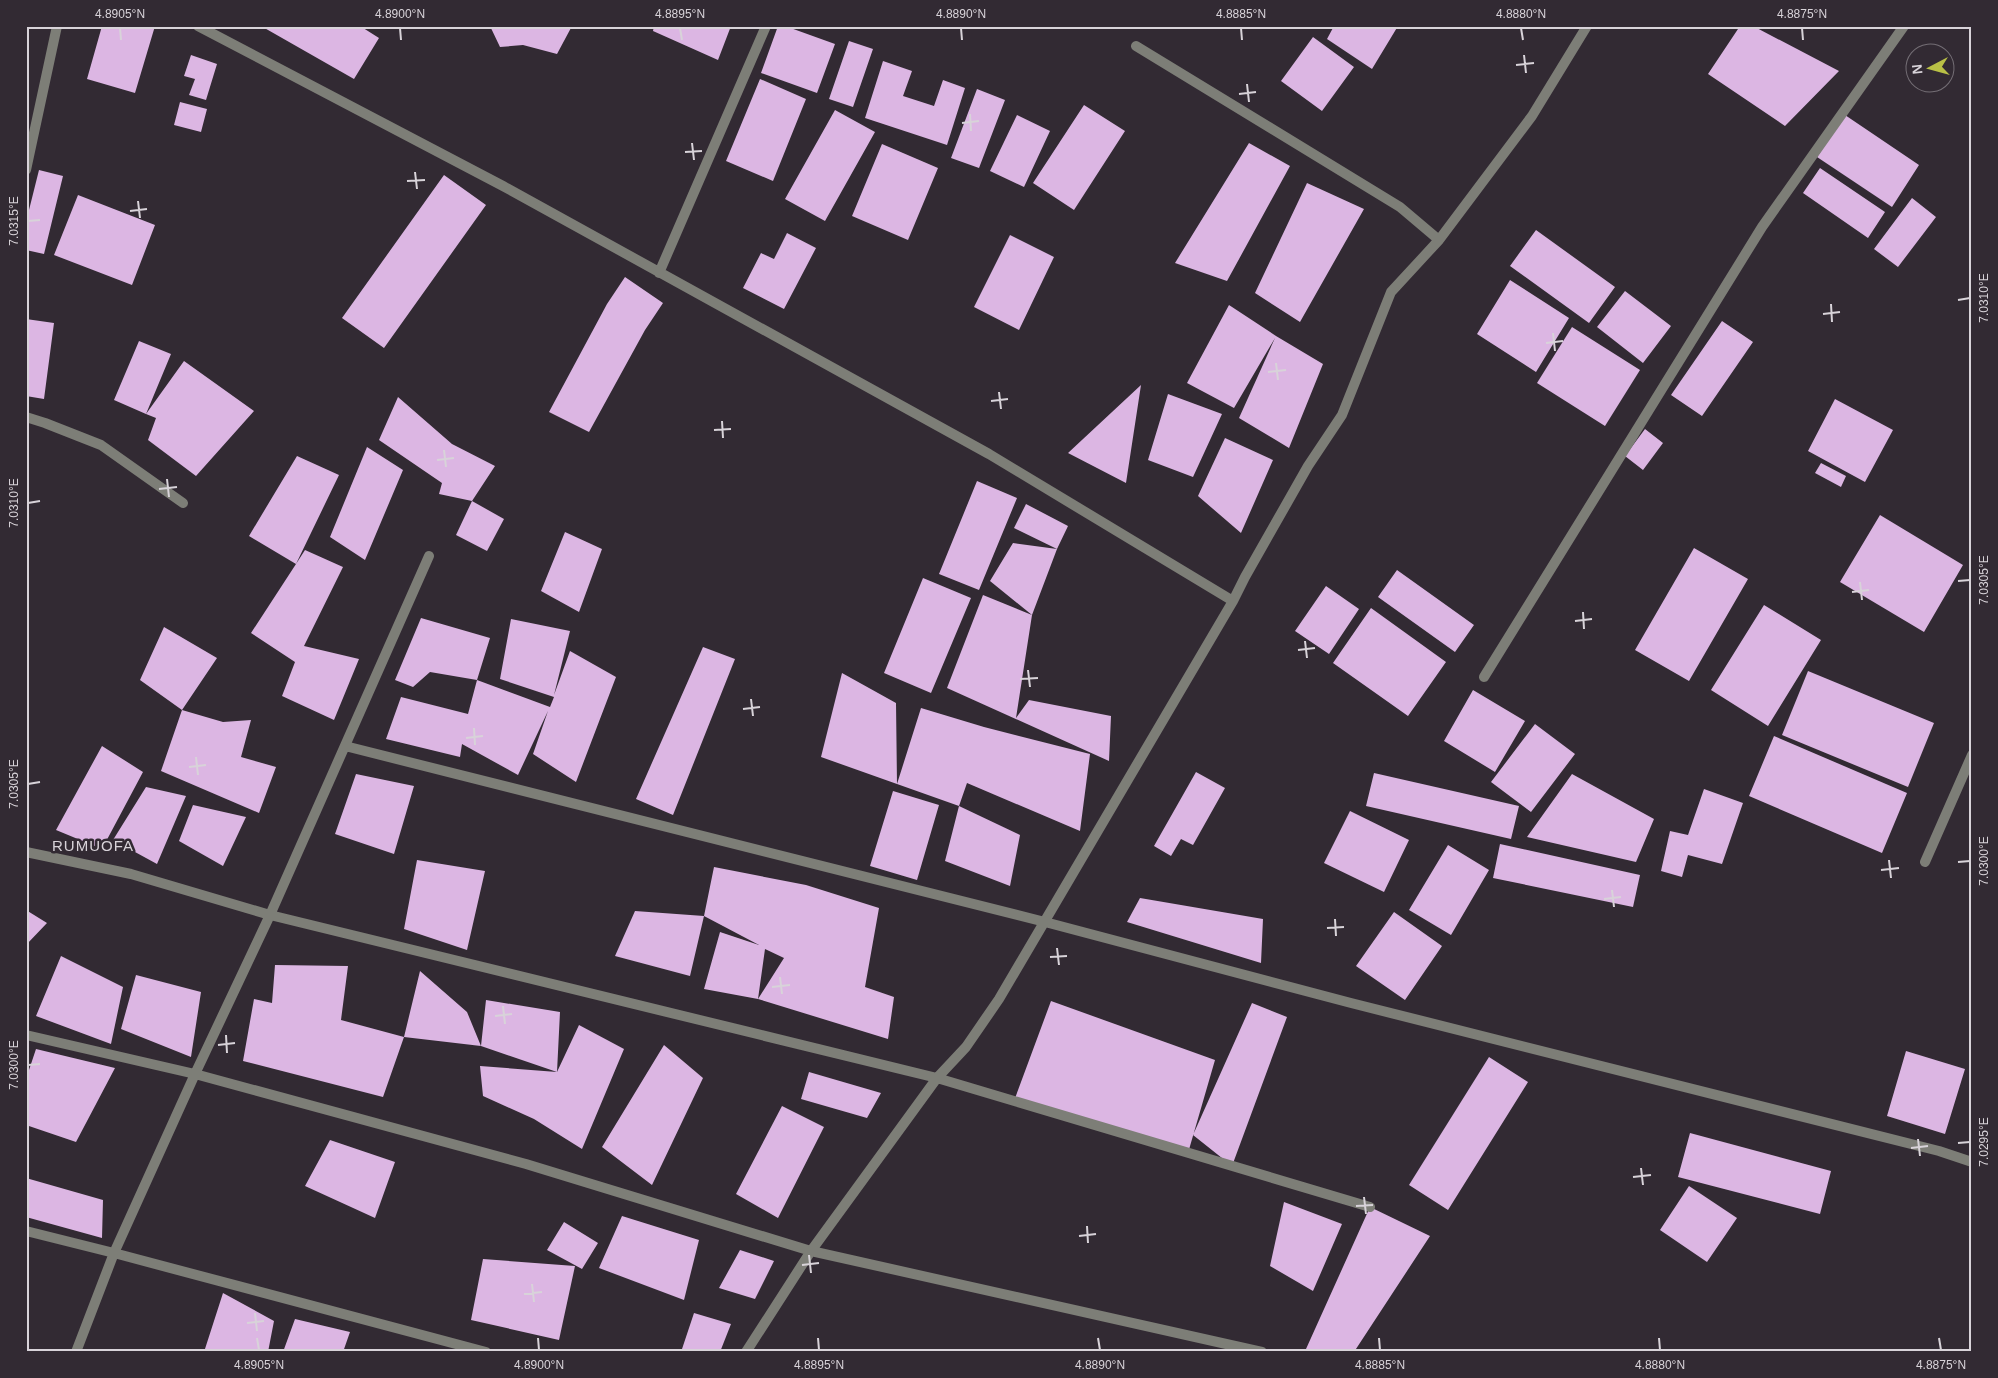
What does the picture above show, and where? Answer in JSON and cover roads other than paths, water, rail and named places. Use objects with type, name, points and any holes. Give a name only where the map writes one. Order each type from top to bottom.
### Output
[{"type":"street","points":[[26,170],[57,26]]},
{"type":"street","points":[[198,26],[503,186],[989,454],[1233,601]]},
{"type":"street","points":[[659,273],[766,26]]},
{"type":"street","points":[[746,1352],[810,1251],[937,1078],[971,1039],[999,999],[1233,601],[1308,466],[1342,414],[1391,292],[1439,240],[1532,116],[1587,26]]},
{"type":"street","points":[[1484,677],[1762,227],[1904,26]]},
{"type":"street","points":[[1136,46],[1400,206],[1439,240]]},
{"type":"street","points":[[26,417],[101,445],[183,502]]},
{"type":"street","points":[[76,1352],[114,1253],[270,915],[429,556]]},
{"type":"street","points":[[345,746],[1045,922],[1351,1003],[1939,1151],[1972,1162]]},
{"type":"street","points":[[1925,862],[1972,755]]},
{"type":"street","points":[[26,852],[131,874],[270,915],[937,1078],[1370,1207]]},
{"type":"street","points":[[26,1035],[195,1074],[526,1164],[810,1251],[1262,1352]]},
{"type":"street","points":[[26,1231],[486,1352]]},
{"type":"district","name":"RUMUOFA","points":[[93,845]]}]
